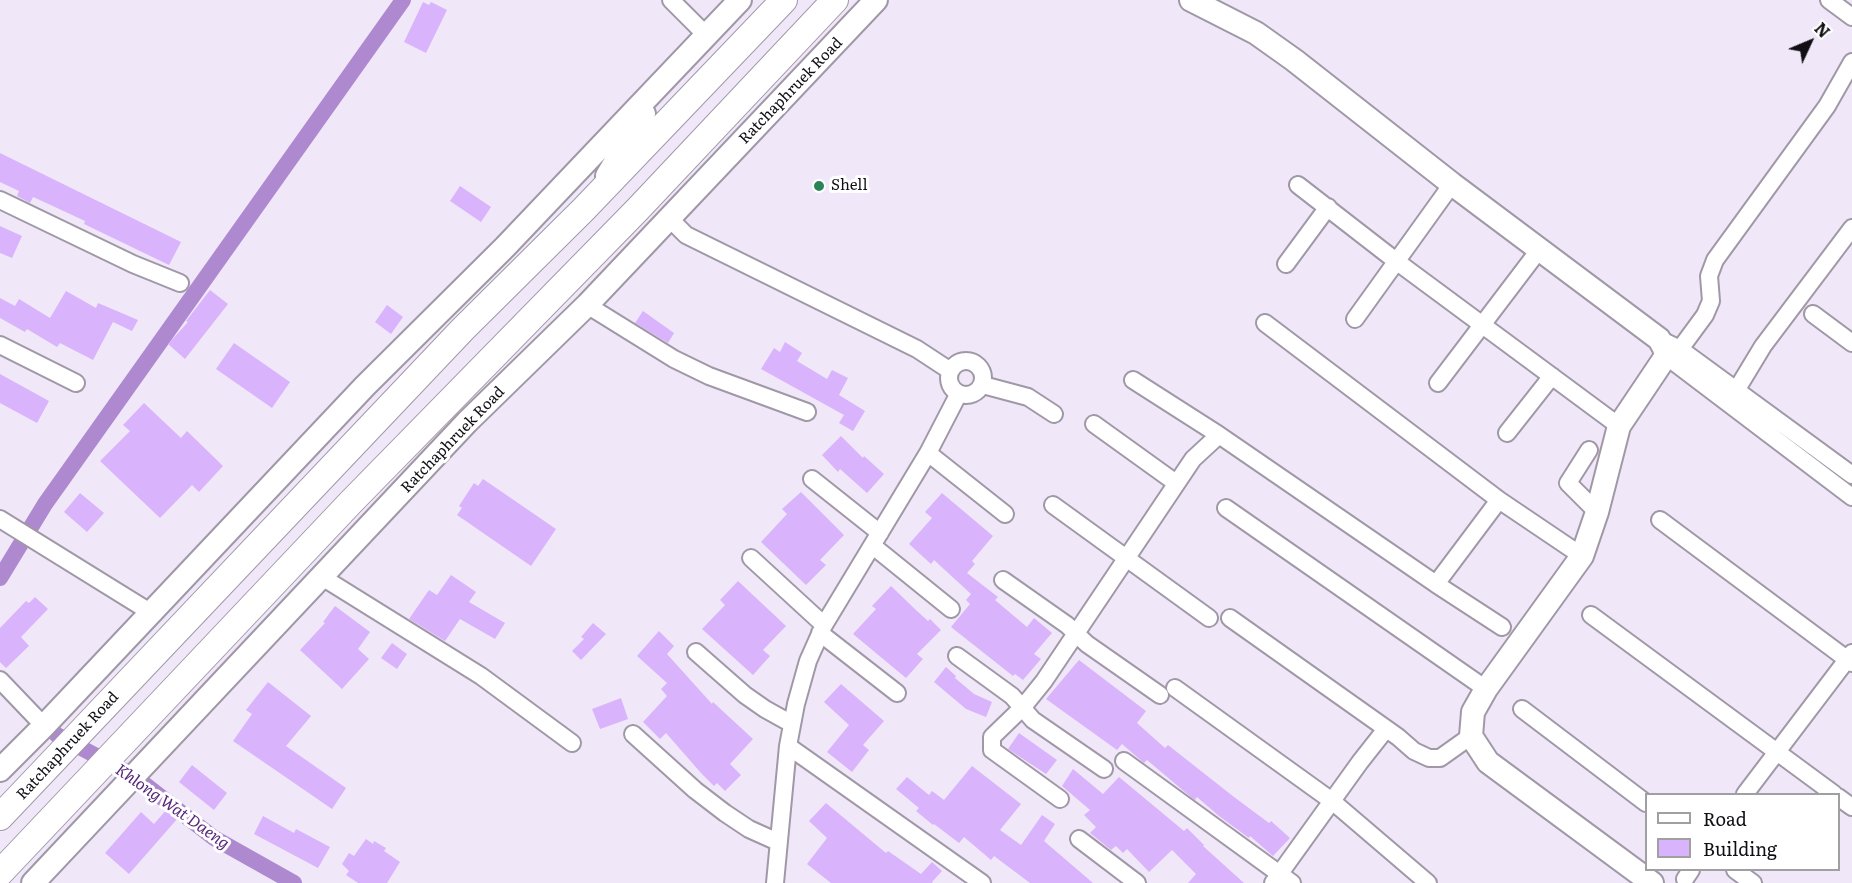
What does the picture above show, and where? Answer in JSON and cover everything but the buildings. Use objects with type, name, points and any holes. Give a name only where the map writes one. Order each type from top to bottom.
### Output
[{"type":"main road","name":"Ratchaphruek Road","points":[[0,770],[364,386],[505,247],[740,0]]},
{"type":"main road","name":"Ratchaphruek Road","points":[[0,818],[463,329],[584,209],[784,0]]},
{"type":"main road","name":"Ratchaphruek Road","points":[[0,873],[351,502],[636,210],[835,0]]},
{"type":"main road","name":"Ratchaphruek Road","points":[[33,883],[467,422],[587,305],[876,0]]},
{"type":"main road","points":[[1191,0],[1256,33],[1294,60],[1670,352],[1619,426],[1597,512],[1582,556],[1486,689],[1473,712],[1471,736],[1488,762],[1652,883]]},
{"type":"main road","points":[[584,209],[670,75]]},
{"type":"main road","points":[[612,278],[691,151]]},
{"type":"street","points":[[671,0],[707,36]]},
{"type":"street","points":[[1829,0],[1852,17]]},
{"type":"street","points":[[1852,62],[1827,106],[1715,260],[1709,276],[1711,301],[1705,315],[1670,352],[1852,475]]},
{"type":"street","points":[[1355,319],[1452,184]]},
{"type":"street","points":[[1298,185],[1396,261],[1619,426]]},
{"type":"street","points":[[0,200],[133,264],[180,283]]},
{"type":"street","points":[[1286,264],[1328,207]]},
{"type":"street","points":[[669,218],[686,235],[916,349],[949,370]]},
{"type":"street","points":[[1852,228],[1763,346],[1731,395],[1735,411],[1852,497]]},
{"type":"street","points":[[1438,383],[1539,250]]},
{"type":"street","points":[[587,305],[692,368],[744,390],[807,412]]},
{"type":"street","points":[[1813,314],[1852,343]]},
{"type":"street","points":[[1265,323],[1499,500],[1582,556]]},
{"type":"street","points":[[0,345],[76,383]]},
{"type":"street","points":[[959,361],[973,361],[983,371],[983,385],[973,395],[958,395],[949,384],[949,370],[959,361]]},
{"type":"street","points":[[1507,434],[1552,376]]},
{"type":"street","points":[[1133,380],[1219,435],[1502,627]]},
{"type":"street","points":[[983,385],[1028,397],[1054,414]]},
{"type":"street","points":[[790,883],[776,876],[778,842],[788,746],[808,661],[822,629],[928,453],[958,395]]},
{"type":"street","points":[[1094,424],[1176,483]]},
{"type":"street","points":[[1060,799],[992,750],[992,737],[1023,707],[1044,681],[1193,459],[1219,435]]},
{"type":"street","points":[[1589,450],[1568,483],[1597,512]]},
{"type":"street","points":[[928,453],[1005,514]]},
{"type":"street","points":[[812,479],[951,609]]},
{"type":"street","points":[[1436,584],[1499,500]]},
{"type":"street","points":[[1053,505],[1209,618]]},
{"type":"street","points":[[1226,508],[1486,689]]},
{"type":"street","points":[[0,519],[150,612]]},
{"type":"street","points":[[1660,520],[1850,658],[1746,793]]},
{"type":"street","points":[[751,558],[822,629],[897,693]]},
{"type":"street","points":[[322,577],[481,676],[572,743]]},
{"type":"street","points":[[1003,580],[1076,633],[1087,644],[1167,692],[1332,801],[1428,883]]},
{"type":"street","points":[[1592,615],[1831,793]]},
{"type":"street","points":[[1230,618],[1414,751],[1429,758],[1440,758],[1471,736]]},
{"type":"street","points":[[696,652],[765,710],[792,724]]},
{"type":"street","points":[[957,656],[1012,696],[1033,720],[1104,770]]},
{"type":"street","points":[[0,680],[44,726]]},
{"type":"street","points":[[1522,710],[1645,802]]},
{"type":"street","points":[[1124,761],[1281,880],[1332,801],[1386,729]]},
{"type":"street","points":[[633,734],[695,790],[725,813],[749,829],[778,842]]},
{"type":"street","points":[[788,746],[982,883]]},
{"type":"street","points":[[1840,798],[1852,807]]},
{"type":"street","points":[[1079,839],[1137,883]]},
{"type":"street","points":[[1736,871],[1753,883]]},
{"type":"waterway","points":[[0,578],[45,504],[403,0]]},
{"type":"waterway","name":"Khlong Wat Daeng","points":[[39,718],[57,735],[134,776],[214,838],[294,883]]},
{"type":"place","name":"Shell","points":[[819,186]]}]
